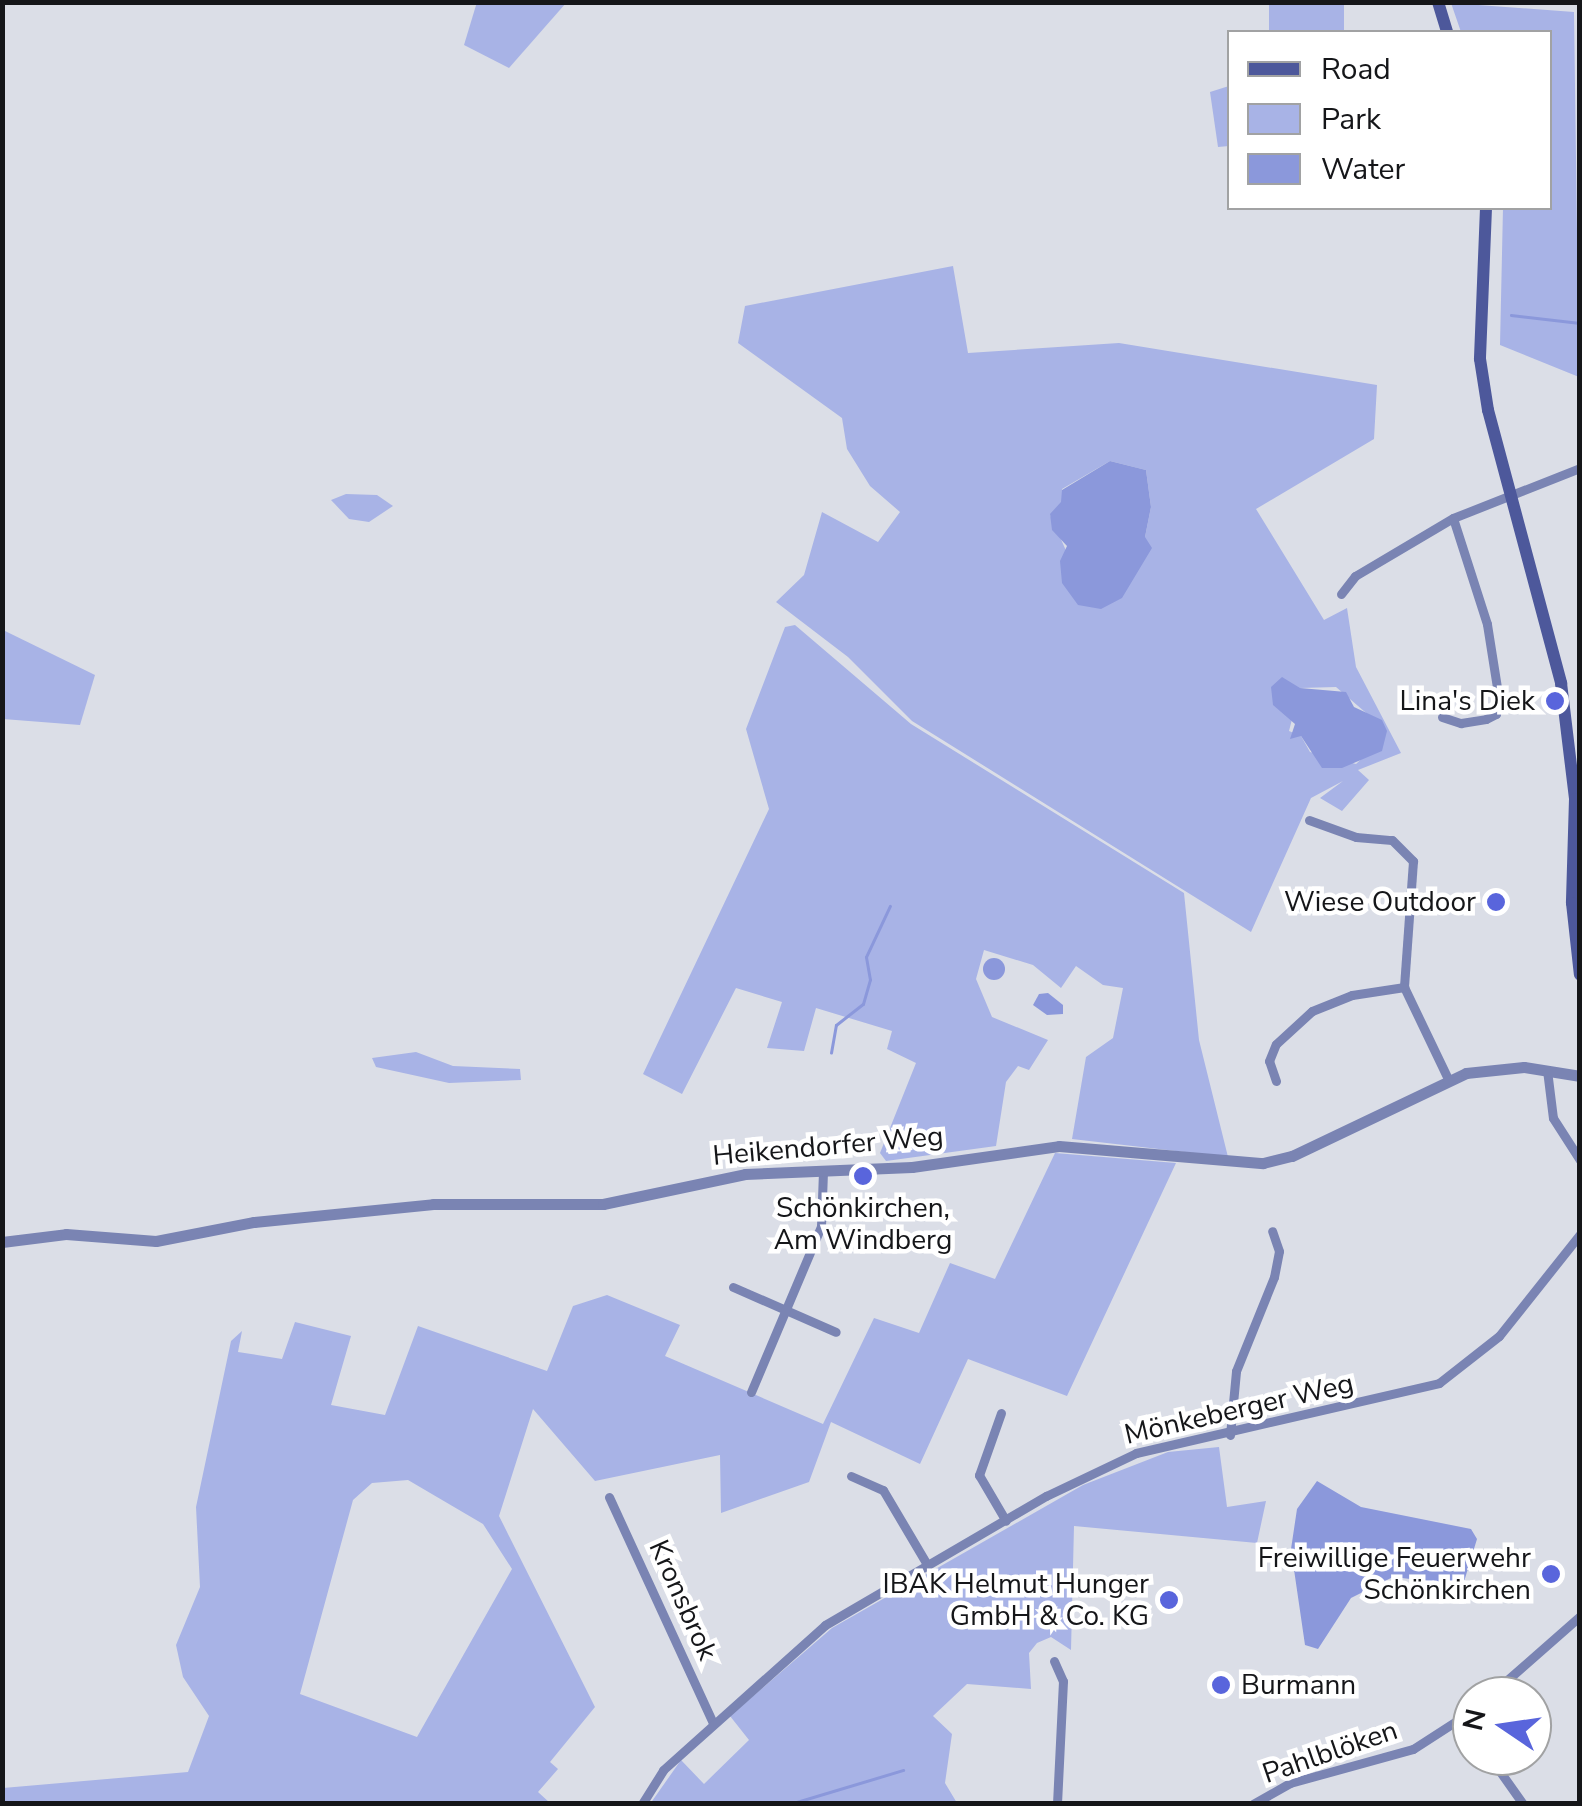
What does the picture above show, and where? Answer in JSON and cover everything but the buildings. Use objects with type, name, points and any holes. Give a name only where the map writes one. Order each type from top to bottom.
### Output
[{"type":"main road","points":[[1438,2],[1446,30]]},
{"type":"main road","points":[[1486,210],[1480,359],[1510,494],[1540,594],[1571,750],[1580,975]]},
{"type":"street","points":[[1341,594],[1356,576],[1454,518],[1580,468]]},
{"type":"street","points":[[1442,717],[1460,723],[1486,719],[1496,714],[1499,700],[1488,624],[1454,518]]},
{"type":"street","points":[[1309,820],[1356,837],[1392,840],[1413,861],[1404,987],[1448,1079]]},
{"type":"street","points":[[1276,1081],[1269,1061],[1276,1044],[1312,1011],[1352,995],[1404,987]]},
{"type":"street","name":"Heikendorfer Weg","points":[[2,1242],[66,1234],[156,1241],[254,1222],[433,1204],[603,1204],[723,1177],[938,1164],[1059,1146],[1263,1164],[1292,1156],[1448,1079],[1482,1070],[1547,1070],[1580,1076]]},
{"type":"street","points":[[1547,1070],[1553,1118],[1580,1160]]},
{"type":"street","points":[[750,1392],[821,1226],[823,1171]]},
{"type":"street","points":[[1230,1435],[1236,1371],[1279,1251],[1272,1231]]},
{"type":"street","name":"Mönkeberger Weg","points":[[642,1804],[690,1744],[825,1625],[1006,1521],[1136,1453],[1230,1435],[1454,1375],[1499,1336],[1580,1234]]},
{"type":"street","points":[[732,1287],[836,1332]]},
{"type":"street","points":[[1001,1412],[980,1475],[1006,1521]]},
{"type":"street","points":[[851,1476],[883,1490],[928,1566]]},
{"type":"street","name":"Kronsbrok","points":[[609,1497],[713,1723]]},
{"type":"street","points":[[1512,1676],[1580,1616]]},
{"type":"street","points":[[1054,1661],[1062,1681],[1057,1804]]},
{"type":"street","name":"Pahlblöken","points":[[1253,1804],[1290,1783],[1362,1768],[1412,1749],[1452,1726]]},
{"type":"street","points":[[1503,1776],[1523,1804]]},
{"type":"green space","points":[[477,2],[566,3],[509,68],[464,45]]},
{"type":"green space","points":[[1269,3],[1344,3],[1344,30],[1269,30]]},
{"type":"green space","points":[[1451,3],[1574,12],[1579,377],[1500,345],[1503,210],[1552,210],[1552,30],[1460,30]]},
{"type":"green space","points":[[1227,87],[1227,146],[1218,147],[1210,92]]},
{"type":"green space","points":[[953,266],[968,353],[1119,343],[1377,385],[1374,439],[1256,509],[1324,620],[1347,608],[1356,667],[1401,753],[1358,770],[1369,780],[1342,811],[1320,798],[1343,781],[1311,798],[1251,932],[912,721],[848,657],[776,602],[804,575],[822,512],[878,542],[900,512],[870,486],[847,449],[842,418],[738,343],[745,306]],"holes":[[[1110,461],[1146,470],[1151,507],[1145,537],[1068,555],[1050,515],[1062,502],[1062,489]],[[1336,687],[1372,718],[1368,753],[1356,764],[1310,752],[1301,736],[1289,731],[1300,688]]]},
{"type":"green space","points":[[346,494],[377,495],[393,506],[369,522],[349,519],[331,500]]},
{"type":"green space","points":[[795,625],[911,724],[1184,893],[1199,1040],[1228,1157],[1072,1139],[1086,1057],[1113,1038],[1123,988],[1103,985],[1076,966],[1061,988],[1033,965],[984,950],[976,979],[992,1017],[1048,1040],[1029,1070],[1018,1066],[1006,1082],[996,1146],[886,1161],[880,1153],[916,1063],[887,1049],[892,1031],[816,1008],[804,1051],[767,1048],[782,1002],[736,988],[682,1094],[643,1074],[769,809],[746,729],[785,627]]},
{"type":"green space","points":[[3,630],[95,675],[80,725],[3,719]]},
{"type":"green space","points":[[416,1052],[453,1066],[520,1069],[521,1080],[449,1083],[376,1067],[372,1058]]},
{"type":"green space","points":[[1055,1153],[1176,1163],[1067,1396],[968,1359],[920,1464],[831,1422],[809,1482],[721,1513],[720,1455],[595,1481],[533,1409],[499,1516],[595,1707],[550,1762],[558,1769],[538,1792],[550,1803],[3,1804],[3,1788],[188,1772],[209,1716],[183,1677],[176,1645],[200,1587],[196,1507],[231,1341],[242,1331],[238,1352],[282,1359],[295,1322],[351,1336],[331,1405],[385,1415],[418,1326],[547,1371],[573,1306],[607,1295],[680,1325],[665,1356],[823,1424],[874,1318],[919,1333],[950,1263],[995,1279]],"holes":[[[408,1480],[483,1524],[512,1569],[417,1737],[300,1694],[353,1500],[372,1483]]]},
{"type":"green space","points":[[1219,1447],[1227,1507],[1266,1501],[1257,1543],[1074,1526],[1071,1650],[1051,1637],[1037,1643],[1029,1653],[1031,1689],[967,1684],[933,1716],[952,1734],[945,1783],[957,1803],[650,1804],[681,1760],[704,1784],[749,1740],[730,1716],[832,1628],[1083,1485],[1168,1452]]},
{"type":"water","points":[[1110,461],[1146,470],[1151,507],[1145,537],[1152,548],[1122,598],[1101,609],[1078,605],[1062,583],[1060,561],[1067,546],[1052,530],[1050,514],[1061,502],[1062,490]]},
{"type":"water","points":[[1282,677],[1300,688],[1346,692],[1354,707],[1382,720],[1387,731],[1382,751],[1342,768],[1322,768],[1301,736],[1290,739],[1295,724],[1273,705],[1271,687]]},
{"type":"water","points":[[994,958],[1002,961],[1002,977],[994,980],[986,977],[983,969],[986,961]]},
{"type":"water","points":[[1048,993],[1063,1005],[1063,1014],[1047,1015],[1033,1005],[1039,994]]},
{"type":"water","points":[[1317,1481],[1361,1507],[1471,1529],[1477,1539],[1463,1585],[1393,1577],[1351,1598],[1318,1649],[1305,1645],[1291,1549],[1297,1509]]},
{"type":"waterway","points":[[1511,315],[1580,323]]},
{"type":"waterway","points":[[831,1053],[836,1025],[863,1004],[870,980],[866,957],[890,906]]},
{"type":"waterway","points":[[790,1804],[903,1770]]},
{"type":"place","name":"Lina's Diek","points":[[1555,701]]},
{"type":"place","name":"Wiese Outdoor","points":[[1496,902]]},
{"type":"place","name":"Schönkirchen, Am Windberg","points":[[863,1176]]},
{"type":"place","name":"Freiwillige Feuerwehr Schönkirchen","points":[[1551,1574]]},
{"type":"place","name":"IBAK Helmut Hunger GmbH & Co. KG","points":[[1169,1600]]},
{"type":"place","name":"Burmann","points":[[1221,1685]]}]
